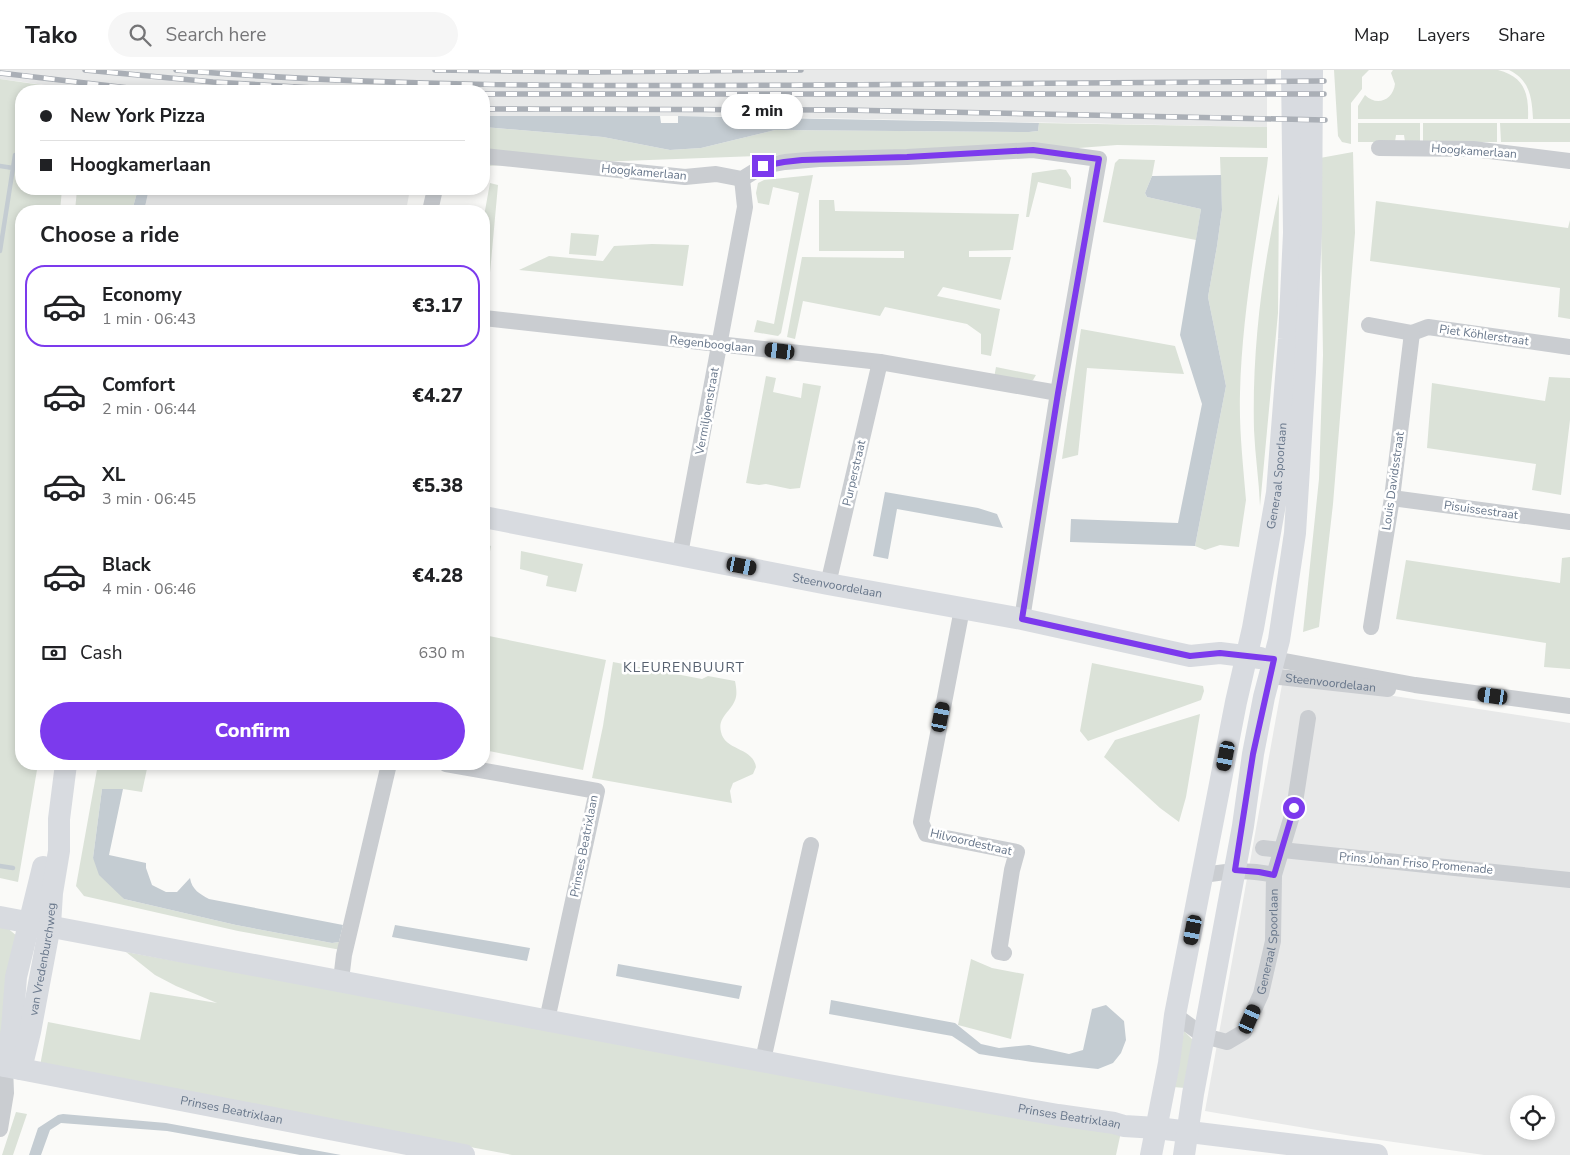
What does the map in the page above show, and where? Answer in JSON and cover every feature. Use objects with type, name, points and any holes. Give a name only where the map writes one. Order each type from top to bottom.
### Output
[{"type":"main road","name":"Generaal Spoorlaan","points":[[1184,1155],[1193,1094],[1235,870],[1253,754],[1279,640],[1295,533],[1311,230],[1292,70]]},
{"type":"main road","name":"Generaal Spoorlaan","points":[[1151,1155],[1175,1015],[1277,493],[1294,233],[1302,142],[1312,70]]},
{"type":"main road","name":"Steenvoordelaan","points":[[490,518],[828,584],[1022,619],[1190,656],[1220,653],[1245,664],[1272,668]]},
{"type":"main road","name":"van Vredenburchweg","points":[[9,1067],[30,1032],[39,924],[52,893],[59,851],[59,819],[65,770]]},
{"type":"main road","name":"Prinses Beatrixlaan","points":[[0,916],[888,1085],[1058,1115],[1124,1126],[1157,1128],[1377,1155]]},
{"type":"main road","name":"Prinses Beatrixlaan","points":[[9,1067],[464,1155]]},
{"type":"street","name":"Hoogkamerlaan","points":[[1379,148],[1473,149],[1570,161]]},
{"type":"street","points":[[742,179],[763,166],[784,162],[819,160],[1033,150],[1099,159],[1058,393],[1022,619]]},
{"type":"street","name":"Hoogkamerlaan","points":[[490,157],[685,178],[716,174],[742,179]]},
{"type":"street","name":"Vermiljoenstraat","points":[[680,554],[745,207],[742,179]]},
{"type":"street","name":"Regenbooglaan","points":[[490,319],[880,362],[1058,393]]},
{"type":"street","name":"Piet Köhlerstraat","points":[[1369,325],[1412,333],[1428,327],[1570,347]]},
{"type":"street","name":"Louis Davidsstraat","points":[[1371,628],[1392,498],[1412,333]]},
{"type":"street","name":"Purperstraat","points":[[828,584],[880,362]]},
{"type":"street","name":"Pisuissestraat","points":[[1392,498],[1570,522]]},
{"type":"street","name":"Hilvoordestraat","points":[[962,609],[920,822],[926,834],[1017,852],[1012,870],[999,952],[1004,953]]},
{"type":"street","name":"Steenvoordelaan","points":[[1272,668],[1570,706]]},
{"type":"street","points":[[1274,875],[1294,808],[1308,718]]},
{"type":"street","points":[[341,980],[344,955],[388,770]]},
{"type":"street","name":"Prinses Beatrixlaan","points":[[480,770],[597,791],[547,1020]]},
{"type":"street","points":[[763,1060],[811,845]]},
{"type":"street","name":"Prins Johan Friso Promenade","points":[[1263,848],[1570,880]]},
{"type":"street","name":"Generaal Spoorlaan","points":[[1175,1015],[1204,1036],[1228,1042],[1244,1032],[1261,994],[1273,941],[1274,875],[1235,870],[1203,876]]},
{"type":"street","name":"van Vredenburchweg","points":[[0,1129],[9,1067]]},
{"type":"shaded area","points":[[0,70],[1267,70],[1267,127],[713,116],[490,116],[490,85],[45,85],[0,79]]},
{"type":"shaded area","points":[[1334,70],[1369,70],[1362,77],[1362,89],[1351,103],[1351,144],[1342,142],[1338,136]]},
{"type":"shaded area","points":[[1393,70],[1498,70],[1507,73],[1520,82],[1524,88],[1528,102],[1528,119],[1358,119],[1358,106],[1365,95],[1374,101],[1379,101],[1388,98],[1394,90],[1395,84],[1391,73]]},
{"type":"shaded area","points":[[1509,70],[1570,70],[1570,119],[1533,119],[1529,90],[1516,74]]},
{"type":"shaded area","points":[[0,79],[41,85],[15,85],[15,195],[61,195],[61,205],[15,205],[15,770],[37,770],[18,882],[0,878]]},
{"type":"shaded area","points":[[490,116],[660,116],[661,123],[678,123],[678,116],[1039,123],[1038,131],[1029,132],[775,130],[701,148],[670,150],[603,137],[490,128]]},
{"type":"shaded area","points":[[1039,123],[1267,127],[1267,148],[1117,145],[1066,149],[1033,146],[490,166],[490,128],[603,137],[670,150],[701,148],[775,130],[1038,131]]},
{"type":"shaded area","points":[[1358,123],[1420,123],[1420,142],[1405,142],[1404,135],[1396,135],[1395,142],[1358,142]]},
{"type":"shaded area","points":[[1423,123],[1497,123],[1497,142],[1423,142]]},
{"type":"shaded area","points":[[1500,123],[1570,123],[1570,142],[1501,142]]},
{"type":"shaded area","points":[[1353,152],[1355,233],[1333,504],[1319,627],[1303,632],[1319,479],[1323,355],[1320,158]]},
{"type":"shaded area","points":[[1220,157],[1268,157],[1250,279],[1241,364],[1240,420],[1246,500],[1239,547],[1220,545],[1205,550],[1195,546],[1226,386],[1208,297],[1222,210]]},
{"type":"shaded area","points":[[1119,159],[1155,160],[1152,176],[1145,193],[1147,197],[1201,209],[1196,240],[1103,222],[1115,163]]},
{"type":"shaded area","points":[[1060,169],[1066,170],[1071,178],[1071,189],[1038,182],[1029,217],[1026,217],[1032,173]]},
{"type":"shaded area","points":[[813,175],[781,333],[778,336],[754,332],[757,320],[774,324],[799,193],[773,187],[769,205],[758,203],[756,193],[758,183],[764,180]]},
{"type":"shaded area","points":[[1221,175],[1222,210],[1208,297],[1226,386],[1195,546],[1070,542],[1071,519],[1178,523],[1202,404],[1180,335],[1201,209],[1147,197],[1145,193],[1152,176]]},
{"type":"shaded area","points":[[490,183],[498,185],[490,273],[490,205],[486,205],[488,195],[490,195]]},
{"type":"shaded area","points":[[1279,194],[1278,313],[1260,506],[1254,430],[1255,370],[1263,281]]},
{"type":"shaded area","points":[[76,195],[136,195],[134,205],[76,205]]},
{"type":"shaded area","points":[[136,195],[148,195],[145,205],[134,205]]},
{"type":"shaded area","points":[[148,195],[409,195],[407,205],[145,205]]},
{"type":"shaded area","points":[[819,200],[834,200],[835,211],[1019,214],[1013,250],[969,251],[969,257],[1011,257],[1001,300],[943,287],[937,296],[1000,309],[991,356],[981,354],[981,334],[967,324],[885,307],[880,316],[803,301],[795,339],[787,337],[802,257],[904,258],[904,251],[819,251]]},
{"type":"shaded area","points":[[1376,201],[1568,228],[1570,220],[1570,319],[1558,317],[1560,288],[1370,261]]},
{"type":"shaded area","points":[[571,233],[599,235],[596,256],[569,254]]},
{"type":"shaded area","points":[[689,245],[683,286],[519,270],[549,256],[603,261],[614,246]]},
{"type":"shaded area","points":[[1081,329],[1175,346],[1184,374],[1087,368],[1078,455],[1062,459]]},
{"type":"shaded area","points":[[996,367],[1036,375],[1028,383],[994,378]]},
{"type":"shaded area","points":[[766,376],[776,378],[773,392],[801,398],[803,383],[821,386],[800,488],[790,489],[766,484],[746,483]]},
{"type":"shaded area","points":[[1549,377],[1570,378],[1570,420],[1561,495],[1532,490],[1536,464],[1427,448],[1432,383],[1545,401]]},
{"type":"shaded area","points":[[885,492],[978,508],[997,514],[1003,528],[897,509],[888,559],[873,556]]},
{"type":"shaded area","points":[[521,551],[583,564],[576,592],[546,586],[548,576],[520,569]]},
{"type":"shaded area","points":[[1570,557],[1570,669],[1544,667],[1546,643],[1396,619],[1406,560],[1560,583],[1562,558]]},
{"type":"shaded area","points":[[490,636],[606,660],[583,770],[490,751]]},
{"type":"shaded area","points":[[613,662],[702,679],[708,676],[735,681],[736,697],[721,722],[721,732],[728,743],[750,756],[756,767],[753,774],[733,783],[730,791],[732,803],[592,778],[603,726]]},
{"type":"shaded area","points":[[1092,663],[1203,686],[1204,691],[1201,700],[1088,741],[1080,731]]},
{"type":"shaded area","points":[[1283,679],[1570,723],[1570,1155],[1484,1155],[1352,1136],[1205,1111]]},
{"type":"shaded area","points":[[1200,714],[1186,797],[1179,822],[1160,808],[1104,757],[1115,740]]},
{"type":"shaded area","points":[[97,770],[147,770],[142,792],[123,789],[102,789],[93,858],[124,899],[236,925],[332,943],[339,942],[341,950],[238,931],[84,896],[76,886]]},
{"type":"shaded area","points":[[102,789],[123,789],[109,855],[146,863],[152,885],[166,892],[177,892],[190,878],[195,889],[209,899],[343,925],[339,942],[332,943],[236,925],[124,899],[99,875],[93,858]]},
{"type":"shaded area","points":[[395,925],[530,948],[527,961],[392,937]]},
{"type":"shaded area","points":[[0,926],[6,927],[22,940],[0,1042]]},
{"type":"shaded area","points":[[126,952],[1121,1132],[1116,1155],[512,1155],[40,1066],[48,1022],[140,1040],[150,992],[217,1003],[155,975]]},
{"type":"shaded area","points":[[971,959],[992,968],[1024,974],[1011,1039],[958,1025]]},
{"type":"shaded area","points":[[618,964],[742,986],[739,999],[616,976]]},
{"type":"shaded area","points":[[831,1000],[955,1023],[981,1044],[999,1048],[1029,1045],[1069,1054],[1083,1050],[1092,1009],[1106,1005],[1124,1021],[1126,1040],[1121,1053],[1113,1063],[1098,1069],[1032,1062],[979,1054],[952,1036],[829,1014]]},
{"type":"shaded area","points":[[1184,1031],[1194,1041],[1185,1088],[1173,1087]]},
{"type":"shaded area","points":[[16,1112],[27,1114],[13,1155],[2,1155]]},
{"type":"shaded area","points":[[58,1115],[166,1123],[341,1155],[300,1155],[167,1131],[61,1123],[50,1130],[41,1155],[29,1155],[38,1128]]},
{"type":"waterway","points":[[0,251],[15,155]]},
{"type":"waterway","points":[[0,166],[13,168]]},
{"type":"waterway","points":[[0,866],[13,868]]},
{"type":"railway","points":[[85,70],[264,85]]},
{"type":"railway","points":[[176,70],[339,80],[502,85],[828,85],[1324,81]]},
{"type":"railway","points":[[435,70],[590,72],[801,70]]},
{"type":"railway","points":[[0,73],[103,85]]},
{"type":"railway","points":[[490,94],[1324,94]]},
{"type":"railway","points":[[490,109],[845,110],[1325,120]]},
{"type":"district","name":"KLEURENBUURT","points":[[684,667]]},
{"type":"route","points":[[763,166],[802,160],[907,157],[1033,150],[1099,159],[1058,393],[1022,619],[1190,656],[1220,653],[1274,659],[1264,697],[1253,754],[1235,870],[1274,875],[1294,808]]}]
